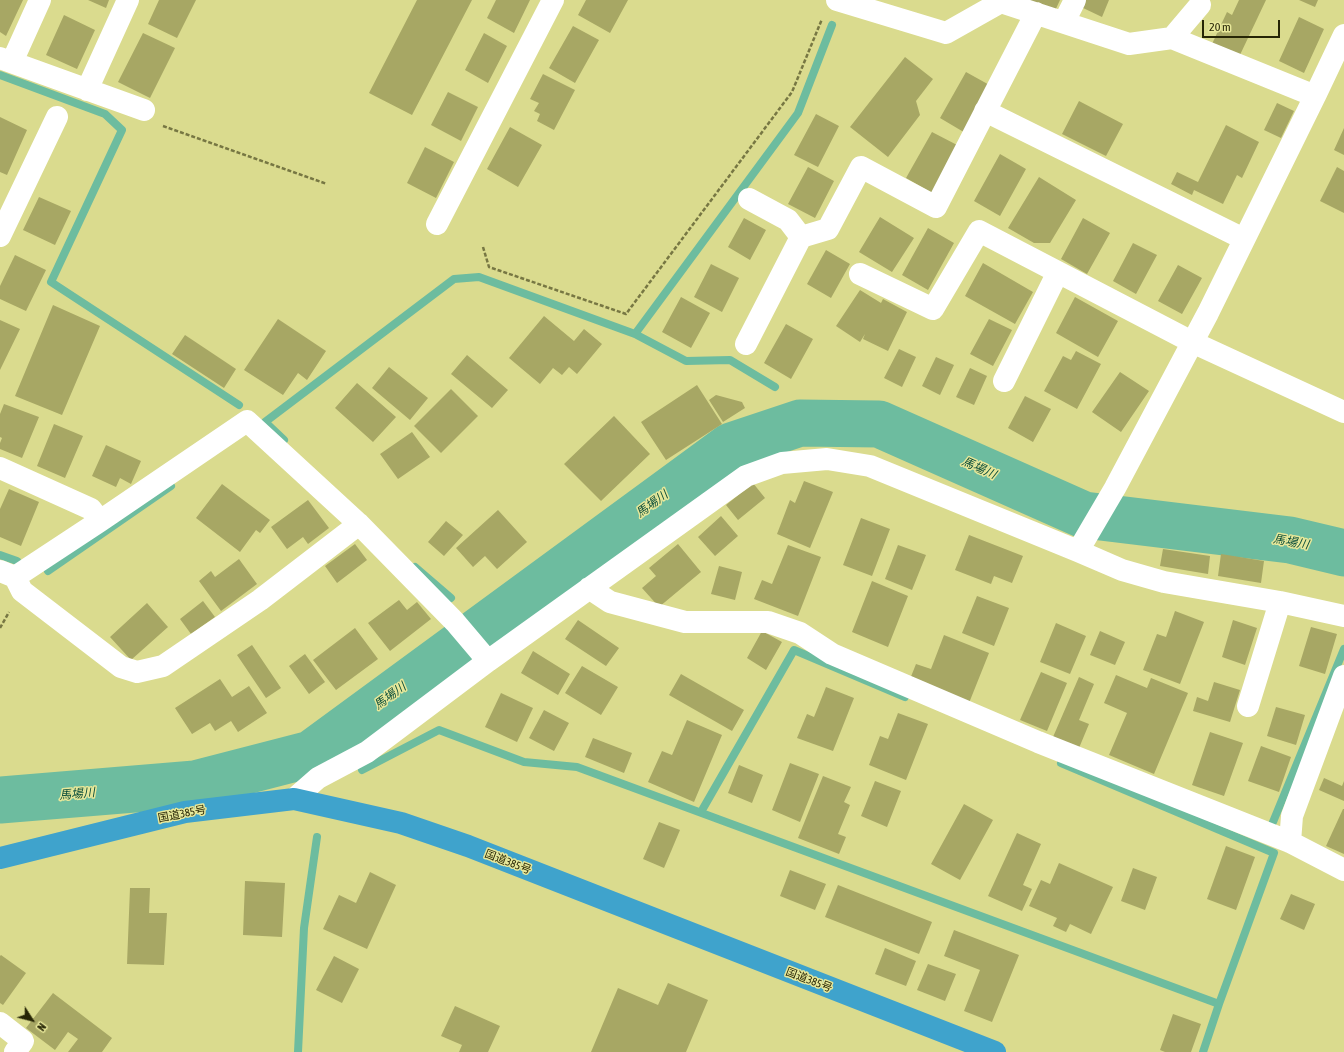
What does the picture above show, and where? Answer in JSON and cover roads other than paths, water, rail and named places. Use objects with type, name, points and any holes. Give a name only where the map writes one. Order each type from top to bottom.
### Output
[{"type":"highway","name":"国道385号","points":[[0,858],[185,812],[294,799],[401,823],[468,846],[995,1052]]},
{"type":"street","points":[[40,0],[6,60],[144,110]]},
{"type":"street","points":[[87,90],[128,0]]},
{"type":"street","points":[[437,224],[553,0]]},
{"type":"street","points":[[1064,22],[1075,0]]},
{"type":"street","points":[[831,7],[946,34],[1001,2],[1129,44],[1172,38],[1315,96]]},
{"type":"street","points":[[1172,38],[1200,5]]},
{"type":"street","points":[[746,344],[801,237],[828,229],[860,168],[936,207],[1036,13]]},
{"type":"street","points":[[1078,551],[1115,488],[1192,342],[1344,35]]},
{"type":"street","points":[[985,111],[1244,239]]},
{"type":"street","points":[[0,236],[57,117]]},
{"type":"street","points":[[749,200],[788,220],[801,237]]},
{"type":"street","points":[[860,274],[933,309],[979,231],[1192,342],[1344,412]]},
{"type":"street","points":[[1004,381],[1058,272]]},
{"type":"street","points":[[358,524],[260,600],[163,666],[137,672],[121,667],[22,591],[8,574],[100,521],[247,421],[358,524],[455,622],[488,661]]},
{"type":"street","points":[[294,799],[318,778],[366,752],[488,661],[746,476],[782,463],[827,459],[870,466],[1122,570],[1164,582],[1280,602],[1344,616]]},
{"type":"street","points":[[0,468],[91,509],[100,521]]},
{"type":"street","points":[[589,588],[610,602],[685,622],[768,622],[800,633],[832,654],[1038,742],[1290,842],[1344,870]]},
{"type":"street","points":[[1248,706],[1280,602]]},
{"type":"street","points":[[1290,842],[1292,816],[1344,676]]},
{"type":"street","points":[[0,1023],[23,1041],[15,1052]]},
{"type":"waterway","points":[[635,334],[798,113],[832,25]]},
{"type":"waterway","points":[[0,75],[105,114],[122,130],[51,282],[239,405]]},
{"type":"waterway","points":[[284,440],[265,422],[454,279],[479,277],[635,334],[686,361],[730,360],[775,387]]},
{"type":"waterway","name":"馬場川","points":[[0,800],[195,784],[311,754],[731,446],[800,423],[879,424],[1084,515],[1290,540],[1344,553]]},
{"type":"waterway","points":[[48,571],[171,486]]},
{"type":"waterway","points":[[0,555],[17,561]]},
{"type":"waterway","points":[[415,567],[451,598]]},
{"type":"waterway","points":[[1273,822],[1344,649]]},
{"type":"waterway","points":[[701,812],[794,650],[905,697]]},
{"type":"waterway","points":[[362,770],[439,730],[524,762],[577,767],[1219,1004],[1274,853],[1061,763]]},
{"type":"waterway","points":[[298,1052],[304,928],[317,837]]},
{"type":"waterway","points":[[1203,1052],[1219,1004]]}]
